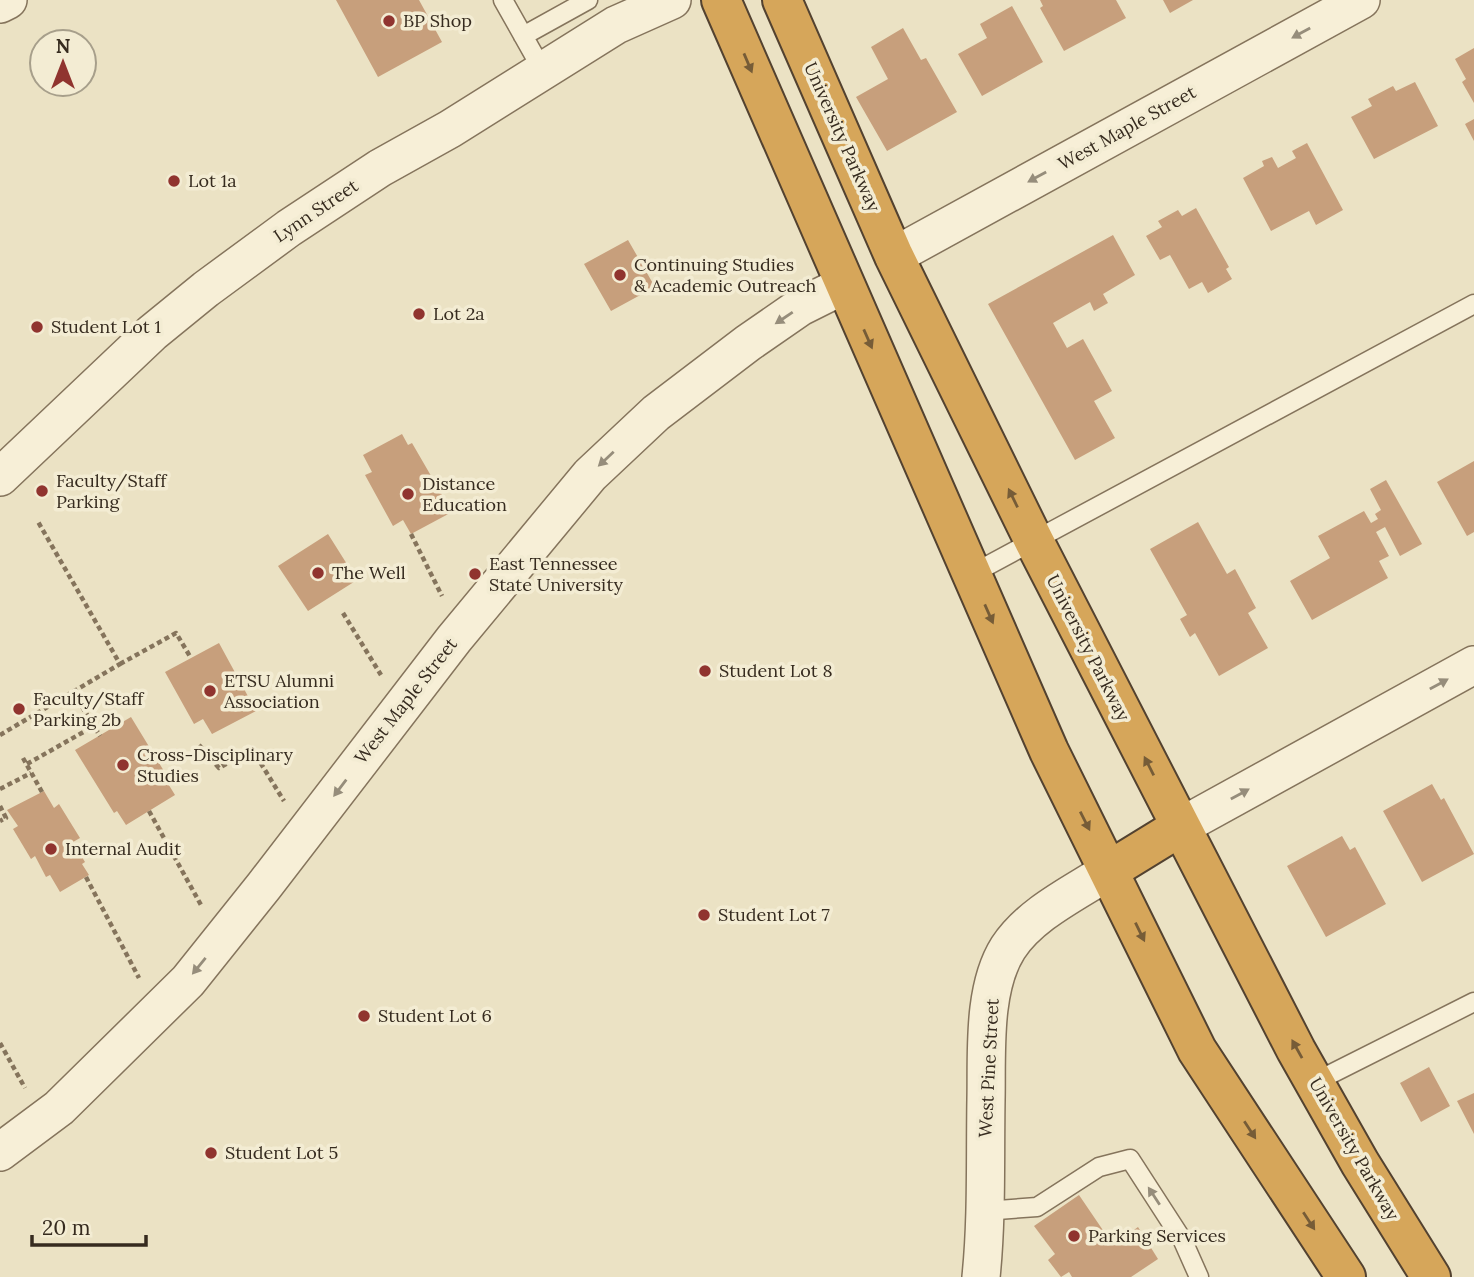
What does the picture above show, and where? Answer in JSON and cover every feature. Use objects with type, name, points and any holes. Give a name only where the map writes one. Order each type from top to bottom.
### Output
[{"type":"highway","points":[[721,0],[1049,751],[1198,1050],[1346,1277]]},
{"type":"highway","name":"University Parkway","points":[[782,0],[894,256],[1034,541],[1180,827],[1315,1082],[1360,1163],[1431,1277]]},
{"type":"highway","points":[[1110,870],[1180,827]]},
{"type":"street","points":[[0,4],[8,0]]},
{"type":"street","name":"Lynn Street","points":[[0,477],[152,333],[289,228],[380,168],[450,129],[616,25],[672,0]]},
{"type":"street","name":"West Maple Street","points":[[894,256],[1361,0]]},
{"type":"street","name":"West Maple Street","points":[[0,1152],[59,1108],[188,981],[454,639],[590,475],[656,413],[748,342],[800,307],[844,285]]},
{"type":"street","points":[[1180,827],[1474,665]]},
{"type":"street","name":"West Pine Street","points":[[981,1277],[989,1006],[996,976],[1008,949],[1030,922],[1110,870]]},
{"type":"lane","points":[[503,0],[543,71]]},
{"type":"lane","points":[[523,36],[587,0]]},
{"type":"lane","points":[[972,574],[1474,304]]},
{"type":"lane","points":[[1315,1082],[1474,1002]]},
{"type":"lane","points":[[984,1211],[1037,1206],[1098,1167],[1130,1160],[1183,1241],[1199,1277]]},
{"type":"path","points":[[37,520],[120,664]]},
{"type":"path","points":[[411,534],[443,599]]},
{"type":"path","points":[[343,613],[383,680]]},
{"type":"path","points":[[0,735],[176,633],[191,658]]},
{"type":"path","points":[[73,692],[100,736]]},
{"type":"path","points":[[27,764],[94,726]]},
{"type":"path","points":[[199,745],[219,768],[252,749],[287,805]]},
{"type":"path","points":[[23,758],[42,792]]},
{"type":"path","points":[[0,789],[31,773]]},
{"type":"path","points":[[0,806],[6,818],[0,821]]},
{"type":"path","points":[[149,811],[202,909]]},
{"type":"path","points":[[86,877],[138,976]]},
{"type":"path","points":[[0,1043],[25,1089]]},
{"type":"building","name":"BP Shop","points":[[336,0],[419,0],[442,42],[378,77]]},
{"type":"building","points":[[1040,0],[1116,0],[1126,18],[1064,51],[1040,8],[1043,6]]},
{"type":"building","points":[[1163,0],[1193,0],[1170,13]]},
{"type":"building","points":[[1012,6],[1043,62],[982,96],[958,54],[987,38],[980,24]]},
{"type":"building","points":[[903,28],[921,60],[926,58],[957,112],[887,151],[856,97],[888,79],[871,47]]},
{"type":"building","points":[[1474,48],[1474,103],[1462,82],[1466,79],[1455,59]]},
{"type":"building","points":[[1415,82],[1438,126],[1374,159],[1351,117],[1372,106],[1368,99],[1393,86],[1396,91]]},
{"type":"building","points":[[1474,119],[1474,141],[1465,124]]},
{"type":"building","points":[[1307,143],[1343,210],[1316,225],[1309,211],[1271,231],[1243,178],[1264,166],[1262,161],[1272,157],[1278,168],[1296,158],[1292,151]]},
{"type":"building","points":[[1196,208],[1229,267],[1226,269],[1232,279],[1208,293],[1202,282],[1189,289],[1170,255],[1160,260],[1146,236],[1162,227],[1158,221],[1178,210],[1182,216]]},
{"type":"building","points":[[1113,235],[1135,275],[1103,294],[1108,303],[1094,311],[1090,302],[1053,323],[1067,348],[1083,339],[1112,391],[1094,401],[1115,438],[1075,460],[988,304]]},
{"type":"building","name":"Continuing Studies & Academic Outreach","points":[[628,240],[655,287],[611,311],[584,264]]},
{"type":"building","name":"Distance Education","points":[[402,434],[408,445],[412,443],[452,512],[411,534],[403,520],[393,526],[365,475],[372,472],[363,455]]},
{"type":"building","points":[[1474,461],[1474,532],[1467,536],[1437,482]]},
{"type":"building","points":[[1386,480],[1422,544],[1400,556],[1385,527],[1376,532],[1389,556],[1379,561],[1388,578],[1312,620],[1290,581],[1330,558],[1318,536],[1364,511],[1371,523],[1378,519],[1375,514],[1381,510],[1370,489]]},
{"type":"building","points":[[1198,522],[1227,574],[1235,569],[1256,608],[1248,613],[1268,648],[1219,676],[1195,633],[1190,637],[1180,619],[1187,615],[1150,549]]},
{"type":"building","name":"The Well","points":[[328,534],[357,580],[308,611],[278,566]]},
{"type":"building","name":"ETSU Alumni Association","points":[[219,643],[256,711],[212,734],[203,719],[194,724],[165,672]]},
{"type":"building","name":"Cross-Disciplinary Studies","points":[[131,717],[170,781],[167,782],[175,795],[126,825],[117,811],[114,813],[75,750]]},
{"type":"building","points":[[1432,784],[1441,800],[1444,798],[1474,854],[1422,882],[1383,811]]},
{"type":"building","name":"Internal Audit","points":[[44,791],[54,808],[59,804],[80,838],[73,842],[89,875],[60,892],[50,875],[46,877],[35,856],[31,859],[13,829],[18,826],[7,810]]},
{"type":"building","points":[[1342,836],[1350,850],[1355,847],[1386,904],[1326,937],[1287,866]]},
{"type":"building","points":[[1429,1067],[1450,1106],[1421,1122],[1400,1083]]},
{"type":"building","points":[[1474,1093],[1474,1134],[1457,1101]]},
{"type":"building","name":"Parking Services","points":[[1079,1195],[1113,1245],[1138,1227],[1158,1259],[1131,1277],[1072,1277],[1069,1272],[1061,1277],[1048,1260],[1055,1254],[1034,1226]]},
{"type":"place","name":"BP Shop","points":[[389,21]]},
{"type":"place","name":"Lot 1a","points":[[174,181]]},
{"type":"place","name":"Continuing Studies & Academic Outreach","points":[[620,275]]},
{"type":"place","name":"Lot 2a","points":[[419,314]]},
{"type":"place","name":"Student Lot 1","points":[[37,327]]},
{"type":"place","name":"Faculty/Staff Parking","points":[[42,491]]},
{"type":"place","name":"Distance Education","points":[[408,494]]},
{"type":"place","name":"The Well","points":[[318,573]]},
{"type":"place","name":"East Tennessee State University","points":[[475,574]]},
{"type":"place","name":"Student Lot 8","points":[[705,671]]},
{"type":"place","name":"ETSU Alumni Association","points":[[210,691]]},
{"type":"place","name":"Faculty/Staff Parking 2b","points":[[19,709]]},
{"type":"place","name":"Cross-Disciplinary Studies","points":[[123,765]]},
{"type":"place","name":"Internal Audit","points":[[51,849]]},
{"type":"place","name":"Student Lot 7","points":[[704,915]]},
{"type":"place","name":"Student Lot 6","points":[[364,1016]]},
{"type":"place","name":"Student Lot 5","points":[[211,1153]]},
{"type":"place","name":"Parking Services","points":[[1074,1236]]}]
